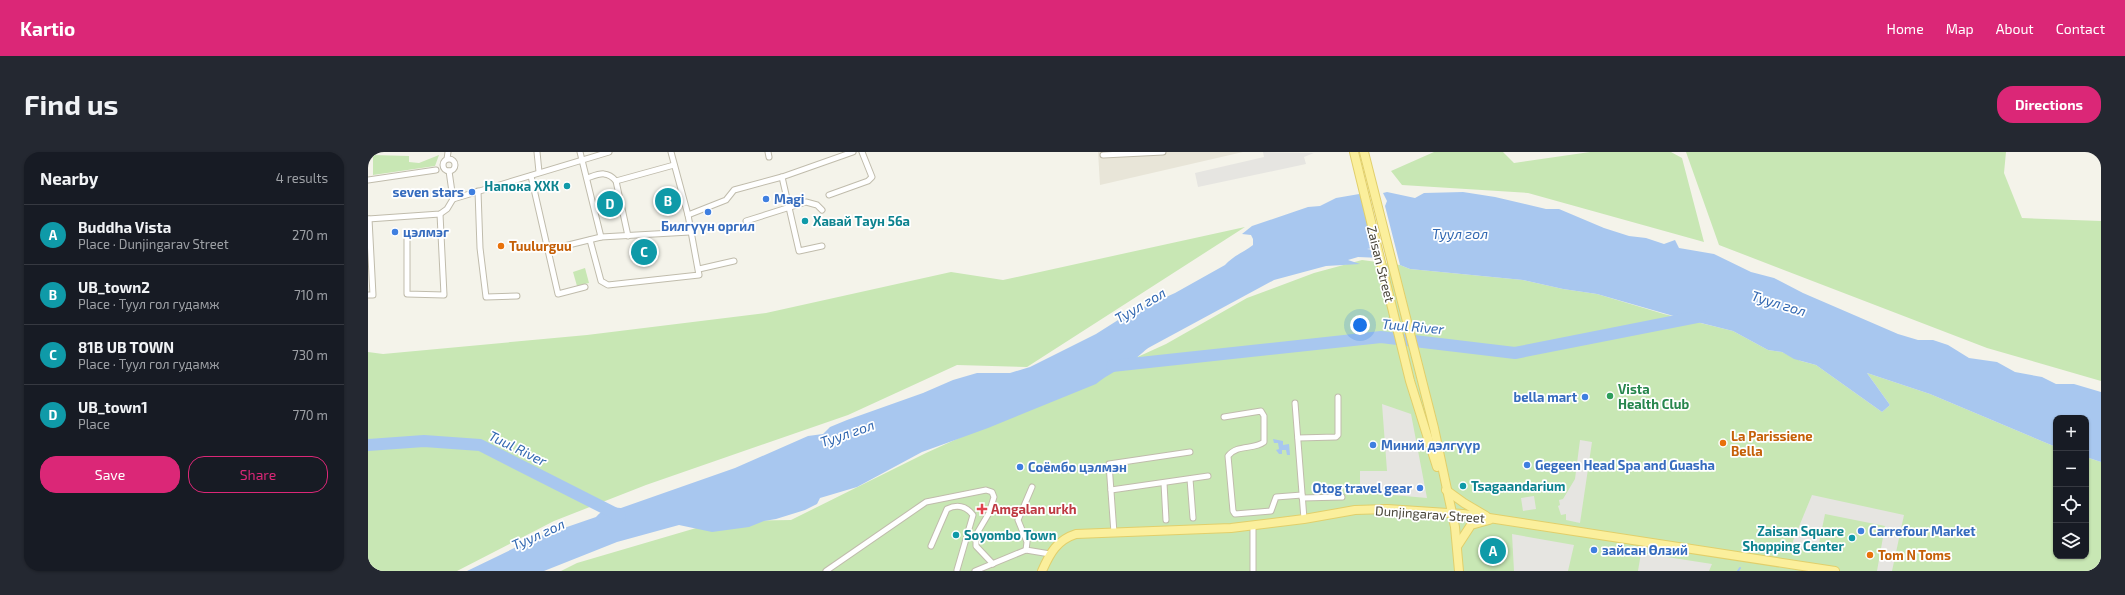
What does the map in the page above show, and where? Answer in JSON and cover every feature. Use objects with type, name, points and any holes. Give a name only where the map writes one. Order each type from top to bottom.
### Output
[{"type":"main road","name":"Zaisan Street","points":[[1354,152],[1410,382],[1426,435],[1446,490]]},
{"type":"main road","name":"Zaisan Street","points":[[1364,152],[1434,428],[1458,545],[1459,571]]},
{"type":"main road","points":[[1446,490],[1464,503],[1492,519]]},
{"type":"main road","name":"Dunjingarav Street","points":[[1042,571],[1050,554],[1062,540],[1076,534],[1253,526],[1355,510],[1387,509],[1452,513],[1737,556],[1795,568],[1835,571]]},
{"type":"main road","points":[[1458,545],[1471,526],[1492,519]]},
{"type":"street","points":[[448,152],[448,158],[443,164],[444,169],[449,171]]},
{"type":"street","points":[[537,152],[539,172]]},
{"type":"street","points":[[580,152],[601,238]]},
{"type":"street","points":[[453,199],[609,152]]},
{"type":"street","points":[[590,240],[601,281],[608,286],[699,275],[699,269],[690,232],[688,214],[671,152]]},
{"type":"street","points":[[688,214],[726,200],[734,190],[782,177],[853,152]]},
{"type":"street","points":[[829,195],[868,181],[872,177],[862,152]]},
{"type":"street","points":[[1103,155],[1163,152]]},
{"type":"street","points":[[448,158],[452,159],[455,163],[455,168],[449,171]]},
{"type":"street","points":[[616,181],[674,165]]},
{"type":"street","points":[[368,180],[436,170]]},
{"type":"street","points":[[368,295],[373,295],[368,219],[440,214],[448,209],[453,199],[449,171]]},
{"type":"street","points":[[587,178],[602,173],[611,175],[616,181],[628,236]]},
{"type":"street","points":[[531,176],[558,294],[585,286]]},
{"type":"street","points":[[782,177],[799,251],[822,246]]},
{"type":"street","points":[[478,191],[480,248],[486,297],[517,296]]},
{"type":"street","points":[[746,221],[806,202],[812,202],[822,210]]},
{"type":"street","points":[[407,239],[407,294],[444,295],[440,214]]},
{"type":"street","points":[[548,250],[601,238],[690,232]]},
{"type":"street","points":[[699,269],[734,261]]},
{"type":"street","points":[[1298,438],[1336,438],[1338,435],[1338,397]]},
{"type":"street","points":[[1295,403],[1304,519]]},
{"type":"street","points":[[1224,417],[1256,411],[1261,411],[1264,416],[1264,442],[1261,445],[1236,450],[1228,456],[1233,511],[1235,514],[1271,511],[1276,497],[1342,497]]},
{"type":"street","points":[[1114,533],[1109,464],[1190,452]]},
{"type":"street","points":[[1111,490],[1208,476]]},
{"type":"street","points":[[1190,479],[1193,518]]},
{"type":"street","points":[[1164,483],[1166,520]]},
{"type":"street","points":[[1026,550],[1028,542],[1018,520],[1032,487]]},
{"type":"street","points":[[826,571],[926,502],[986,490],[992,492],[994,497],[989,513],[976,535],[976,546],[993,564]]},
{"type":"street","points":[[931,546],[947,509],[959,506],[968,509],[973,515],[957,570]]},
{"type":"street","points":[[1253,526],[1253,571]]},
{"type":"street","points":[[975,571],[1026,550],[1050,554]]},
{"type":"shaded area","points":[[1098,152],[1243,152],[1100,185]]},
{"type":"shaded area","points":[[1263,152],[1314,153],[1304,157],[1306,164],[1198,187],[1195,173],[1264,157]]},
{"type":"shaded area","points":[[1382,404],[1411,414],[1427,498],[1360,492],[1360,471],[1387,471]]},
{"type":"shaded area","points":[[1580,440],[1592,442],[1580,523],[1566,520],[1566,514],[1561,515],[1558,506],[1560,505],[1559,500],[1563,499],[1575,479]]},
{"type":"shaded area","points":[[1812,495],[1904,515],[1892,571],[1877,571],[1885,526],[1825,514],[1817,553],[1791,546]]},
{"type":"shaded area","points":[[1534,496],[1536,509],[1523,511],[1521,498]]},
{"type":"shaded area","points":[[1512,534],[1574,545],[1568,571],[1514,571]]},
{"type":"shaded area","points":[[1641,553],[1712,564],[1709,571],[1638,571]]},
{"type":"green space","points":[[1434,152],[1503,152],[1514,163],[1590,152],[1671,152],[1682,158],[1704,242],[1528,193],[1402,185],[1391,171]]},
{"type":"green space","points":[[1686,152],[2006,152],[2004,173],[2022,218],[2101,221],[2101,381],[1987,348],[1719,245]]},
{"type":"green space","points":[[373,155],[409,156],[409,162],[419,163],[439,155],[435,166],[373,175]]},
{"type":"green space","points":[[1245,227],[1027,367],[957,365],[848,415],[646,485],[554,521],[457,571],[368,571],[368,352],[383,354],[587,335],[766,313],[951,272],[1003,280]]},
{"type":"green space","points":[[1362,260],[1400,265],[1410,269],[1523,280],[1563,289],[1597,294],[1664,314],[1733,331],[1768,350],[1782,352],[1801,361],[1816,365],[1882,412],[1890,405],[1867,373],[1930,394],[2053,446],[2053,559],[2089,559],[2089,458],[2101,462],[2101,571],[561,571],[577,563],[720,521],[791,520],[926,453],[1166,344],[1247,298],[1314,273]]},
{"type":"green space","points":[[585,268],[589,283],[577,286],[573,272]]},
{"type":"water","name":"Туул гол","points":[[1387,192],[1415,198],[1424,193],[1463,192],[1495,197],[1546,209],[1559,209],[1604,228],[1629,236],[1646,238],[1664,244],[1675,240],[1679,248],[1714,254],[1751,272],[1774,278],[1803,293],[1898,334],[1918,340],[1933,340],[1948,345],[1969,358],[1997,362],[2015,372],[2042,377],[2056,384],[2074,384],[2101,392],[2101,462],[2089,458],[2089,415],[2053,415],[2053,446],[1930,394],[1867,373],[1890,405],[1882,412],[1816,365],[1794,359],[1782,352],[1768,350],[1733,331],[1597,294],[1563,289],[1523,280],[1410,269],[1400,265],[1385,206],[1387,201],[1383,193]]},
{"type":"water","name":"Туул гол","points":[[1365,193],[1379,247],[1367,249],[1380,251],[1381,258],[1358,257],[1348,260],[1360,264],[1326,266],[1274,280],[1150,347],[1123,367],[1096,384],[988,428],[922,452],[857,487],[820,498],[817,504],[805,510],[764,521],[749,527],[712,532],[679,525],[617,542],[544,571],[467,571],[535,538],[596,517],[607,509],[613,507],[621,508],[735,468],[808,436],[823,434],[830,427],[847,420],[923,393],[953,380],[977,373],[1010,373],[1030,367],[1096,334],[1126,315],[1175,293],[1225,265],[1231,259],[1253,245],[1251,235],[1242,234],[1252,226],[1308,207],[1320,206],[1336,198]]},
{"type":"water","points":[[1273,439],[1283,441],[1283,445],[1289,444],[1290,455],[1287,455],[1286,450],[1282,450],[1282,454],[1279,454],[1276,450],[1279,449],[1278,443],[1274,443]]},
{"type":"waterway","name":"Tuul River","points":[[1112,366],[1381,337],[1515,353],[1702,316]]},
{"type":"waterway","name":"Tuul River","points":[[368,445],[424,441],[480,445],[620,516]]},
{"type":"place","name":"Напока ХХК","points":[[567,186]]},
{"type":"place","name":"seven stars","points":[[472,192]]},
{"type":"place","name":"Magi","points":[[766,199]]},
{"type":"place","name":"UB_town2","points":[[668,201]]},
{"type":"place","name":"UB_town1","points":[[610,204]]},
{"type":"place","name":"Билгүүн оргил","points":[[708,212]]},
{"type":"place","name":"Хавай Таун 56а","points":[[805,221]]},
{"type":"place","name":"цэлмэг","points":[[395,232]]},
{"type":"place","name":"Tuulurguu","points":[[501,246]]},
{"type":"place","name":"81В UB TOWN","points":[[644,252]]},
{"type":"place","name":"Vista Health Club","points":[[1610,396]]},
{"type":"place","name":"bella mart","points":[[1585,397]]},
{"type":"place","name":"La Parissiene Bella","points":[[1723,443]]},
{"type":"place","name":"Миний дэлгүүр","points":[[1373,445]]},
{"type":"place","name":"Gegeen Head Spa and Guasha","points":[[1527,465]]},
{"type":"place","name":"Соёмбо цэлмэн","points":[[1020,467]]},
{"type":"place","name":"Tsagaandarium","points":[[1463,486]]},
{"type":"place","name":"Otog travel gear","points":[[1420,488]]},
{"type":"place","name":"Amgalan urkh","points":[[982,509]]},
{"type":"place","name":"Carrefour Market","points":[[1861,531]]},
{"type":"place","name":"Soyombo Town","points":[[956,535]]},
{"type":"place","name":"Zaisan Square Shopping Center","points":[[1852,538]]},
{"type":"place","name":"зайсан Өлзий","points":[[1594,550]]},
{"type":"place","name":"Buddha Vista","points":[[1493,551]]},
{"type":"place","name":"Tom N Toms","points":[[1870,555]]}]
